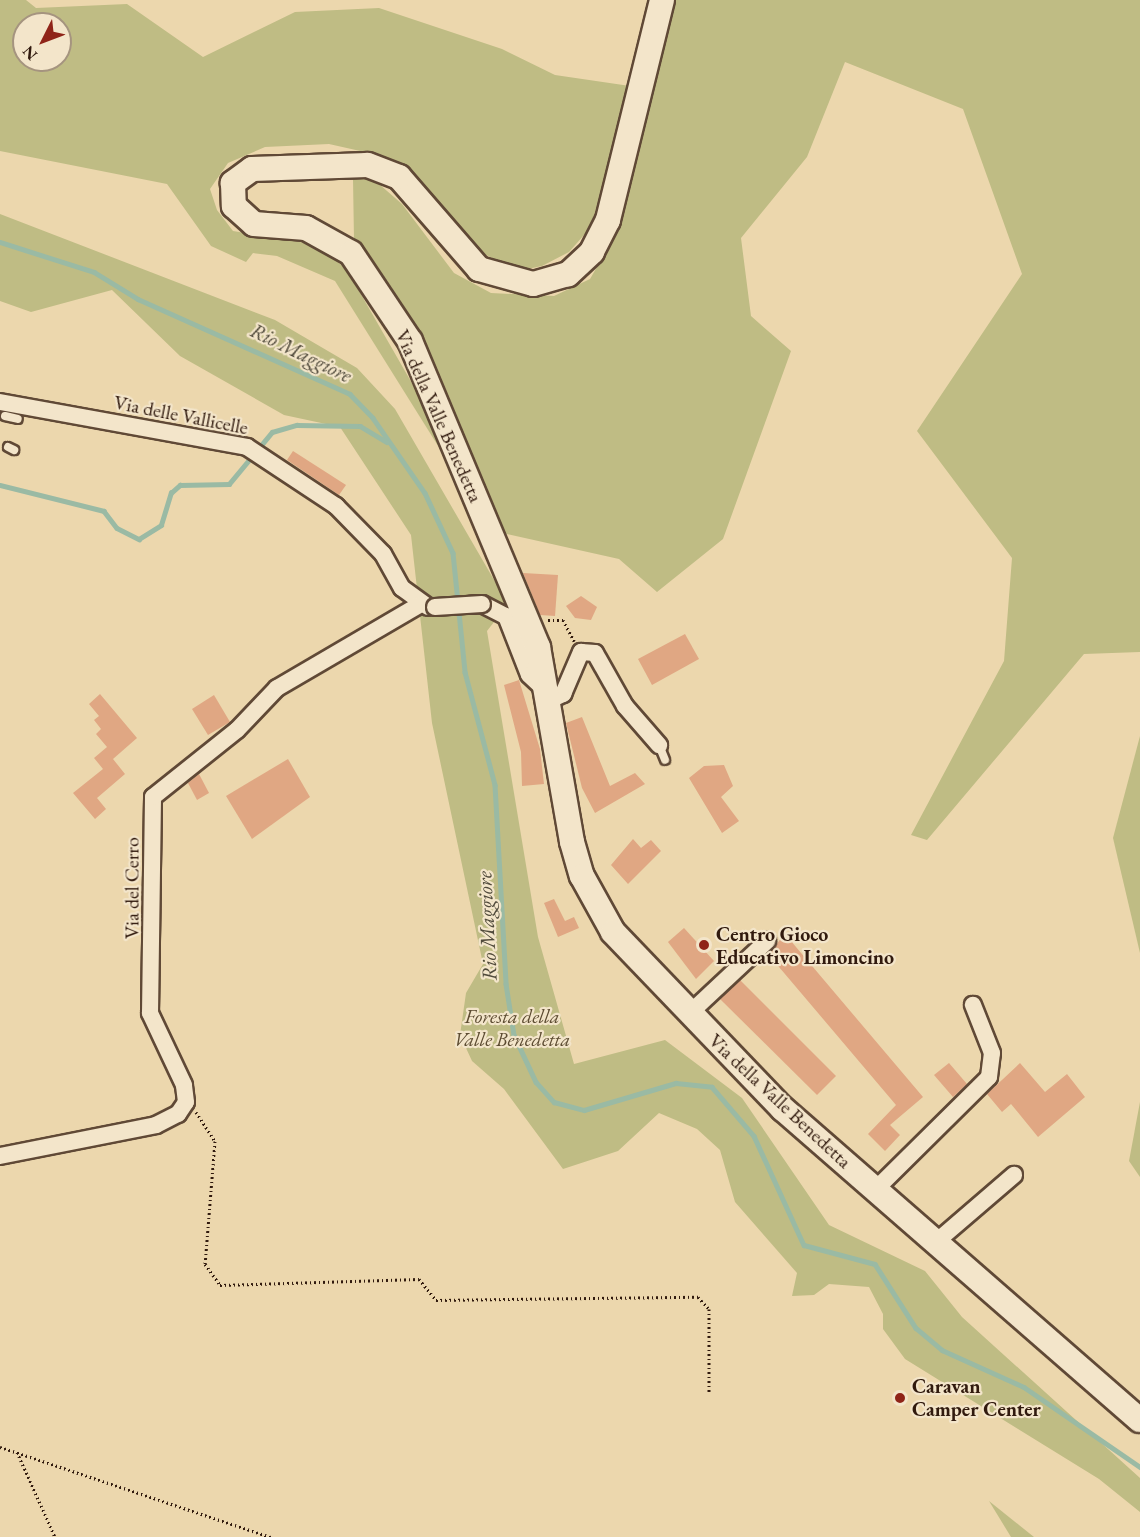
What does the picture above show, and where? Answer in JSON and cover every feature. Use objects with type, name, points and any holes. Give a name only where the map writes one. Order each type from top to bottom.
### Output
[{"type":"main road","name":"Via della Valle Benedetta","points":[[662,0],[603,234],[580,265],[552,281],[510,282],[479,270],[399,177],[377,167],[271,165],[241,175],[230,193],[242,217],[254,224],[306,228],[329,238],[372,278],[410,341],[530,625],[547,696],[582,876],[613,932],[689,1014],[783,1109],[1140,1420]]},
{"type":"street","name":"Via delle Vallicelle","points":[[3,409],[248,447],[336,506],[383,554],[419,604]]},
{"type":"street","points":[[419,604],[457,606],[482,604],[506,616],[529,675],[547,696],[563,694],[581,652],[595,653],[625,706],[662,752]]},
{"type":"street","name":"Via del Cerro","points":[[186,1102],[184,1085],[150,1013],[153,797],[237,730],[277,688],[419,604]]},
{"type":"street","points":[[689,1014],[767,940]]},
{"type":"street","points":[[876,1190],[989,1077],[992,1053],[973,1005]]},
{"type":"street","points":[[0,1156],[156,1125],[178,1114],[186,1102]]},
{"type":"street","points":[[936,1242],[1014,1175]]},
{"type":"lane","points":[[3,409],[18,419]]},
{"type":"path","points":[[530,625],[563,620],[581,652]]},
{"type":"path","points":[[186,1102],[214,1141],[205,1264],[220,1285],[419,1279],[436,1300],[698,1297],[710,1309],[709,1393]]},
{"type":"path","points":[[0,1447],[272,1537]]},
{"type":"path","points":[[17,1452],[55,1537]]},
{"type":"green space","points":[[0,0],[26,0],[36,8],[127,4],[203,57],[295,12],[379,8],[502,49],[555,75],[630,86],[591,227],[569,252],[542,266],[518,271],[482,253],[451,228],[407,171],[378,155],[329,144],[265,147],[228,163],[210,189],[217,210],[233,231],[318,245],[347,270],[417,392],[460,481],[335,281],[277,256],[253,253],[246,262],[211,246],[167,184],[0,151]]},
{"type":"green space","points":[[672,0],[1140,0],[1140,652],[1084,654],[927,840],[911,835],[1004,661],[1012,558],[917,431],[1022,274],[963,109],[845,62],[807,157],[741,238],[751,316],[791,351],[723,539],[657,592],[619,559],[502,533],[407,323],[354,240],[353,179],[364,171],[402,204],[454,273],[491,293],[554,296],[590,279],[619,229]]},
{"type":"green space","name":"Foresta della Valle Benedetta","points":[[0,214],[275,320],[357,368],[395,409],[508,604],[487,631],[538,937],[574,1064],[665,1040],[742,1098],[829,1225],[925,1271],[962,1317],[1140,1478],[1140,1512],[1099,1479],[905,1359],[883,1329],[883,1314],[869,1287],[829,1284],[814,1295],[792,1296],[797,1273],[735,1202],[720,1150],[697,1129],[659,1113],[618,1151],[563,1169],[504,1089],[472,1061],[460,1035],[466,993],[483,964],[432,723],[411,535],[340,427],[284,415],[180,356],[112,290],[31,312],[0,301]]},
{"type":"green space","points":[[1140,736],[1140,953],[1113,838]]},
{"type":"green space","points":[[1140,1102],[1140,1177],[1129,1161]]},
{"type":"green space","points":[[989,1501],[1034,1537],[1011,1537]]},
{"type":"building","points":[[293,451],[346,485],[339,495],[287,460]]},
{"type":"building","points":[[523,573],[558,575],[555,616],[540,615]]},
{"type":"building","points":[[581,596],[597,607],[591,620],[575,618],[566,606]]},
{"type":"building","points":[[685,634],[699,659],[652,685],[638,659]]},
{"type":"building","points":[[519,680],[540,749],[544,784],[522,786],[521,752],[504,685]]},
{"type":"building","points":[[100,694],[137,738],[113,759],[125,774],[97,798],[106,809],[95,819],[73,793],[103,769],[94,758],[107,747],[96,734],[101,729],[94,720],[99,716],[89,704]]},
{"type":"building","points":[[214,695],[230,722],[208,735],[192,709]]},
{"type":"building","points":[[582,717],[610,786],[635,773],[645,784],[595,813],[582,788],[566,723]]},
{"type":"building","points":[[288,759],[310,797],[252,839],[226,796]]},
{"type":"building","points":[[724,765],[733,786],[721,797],[739,821],[722,833],[689,778],[704,766]]},
{"type":"building","points":[[199,774],[209,793],[197,800],[188,783]]},
{"type":"building","points":[[633,839],[641,848],[651,840],[661,851],[628,884],[611,865]]},
{"type":"building","points":[[554,899],[565,921],[574,917],[579,928],[558,937],[544,903]]},
{"type":"building","points":[[684,928],[714,961],[696,979],[668,942]]},
{"type":"building","points":[[785,934],[923,1097],[890,1125],[900,1135],[885,1151],[868,1134],[896,1105],[768,954]]},
{"type":"building","points":[[740,980],[836,1076],[817,1095],[720,999]]},
{"type":"building","points":[[949,1063],[967,1084],[953,1097],[934,1075]]},
{"type":"building","points":[[1020,1063],[1045,1092],[1067,1074],[1085,1097],[1038,1137],[1011,1104],[1002,1112],[987,1094]]},
{"type":"waterway","name":"Rio Maggiore","points":[[0,242],[94,272],[138,299],[350,394],[373,418],[425,493],[453,553],[465,672],[495,785],[506,984],[514,1035],[536,1082],[554,1102],[584,1110],[676,1083],[712,1087],[754,1136],[804,1245],[875,1264],[916,1328],[942,1350],[1024,1387],[1140,1467]]},
{"type":"waterway","points":[[0,485],[104,511],[117,528],[139,539],[161,525],[171,493],[180,485],[229,484],[272,432],[297,425],[360,426],[387,442]]},
{"type":"place","name":"Centro Gioco Educativo Limoncino","points":[[704,945]]},
{"type":"place","name":"Caravan Camper Center","points":[[900,1398]]}]
